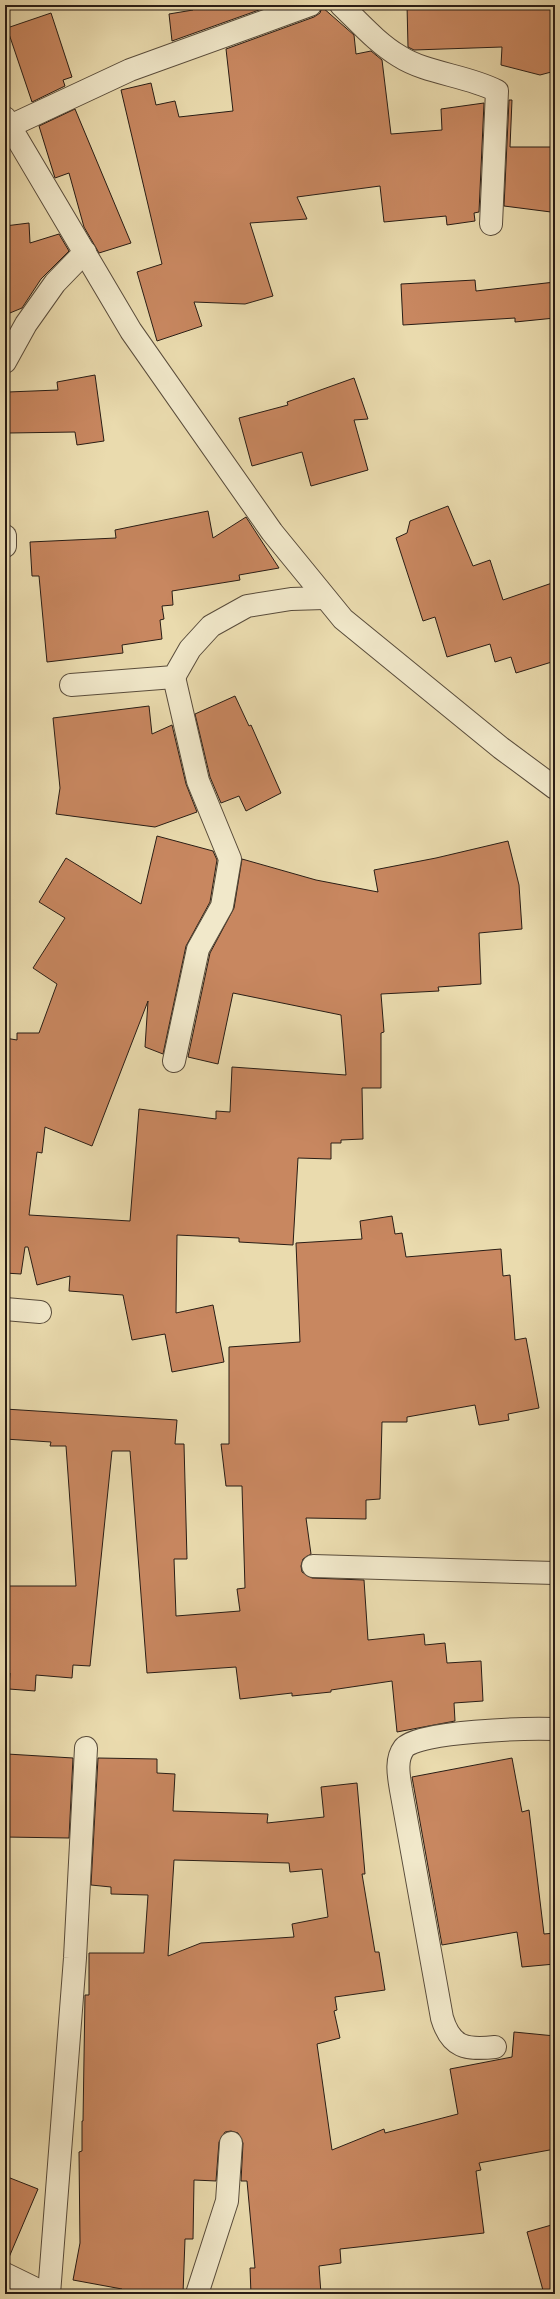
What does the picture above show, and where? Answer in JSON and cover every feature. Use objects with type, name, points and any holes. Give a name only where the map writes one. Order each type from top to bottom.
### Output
[{"type":"street","points":[[310,5],[130,70],[7,122],[131,330],[272,532],[324,598],[343,619],[501,748],[555,788]]},
{"type":"street","points":[[341,5],[399,56],[431,69],[479,81],[497,91],[491,224]]},
{"type":"street","points":[[5,362],[26,324],[54,283],[84,252]]},
{"type":"street","points":[[5,536],[5,546]]},
{"type":"street","points":[[174,1061],[198,949],[222,906],[230,859],[198,781],[174,676],[190,649],[211,626],[248,606],[291,599],[324,598]]},
{"type":"street","points":[[70,685],[174,676]]},
{"type":"street","points":[[5,1309],[40,1312]]},
{"type":"street","points":[[313,1566],[555,1573]]},
{"type":"street","points":[[495,2047],[476,2049],[466,2047],[455,2042],[447,2033],[444,2025],[401,1790],[398,1771],[399,1758],[404,1748],[411,1742],[427,1737],[507,1730],[555,1729]]},
{"type":"street","points":[[49,2294],[75,1958],[86,1748]]},
{"type":"street","points":[[197,2294],[227,2201],[231,2143]]},
{"type":"street","points":[[5,2274],[46,2294]]},
{"type":"building","points":[[192,5],[273,5],[172,41],[169,14],[193,10]]},
{"type":"building","points":[[407,5],[555,5],[555,71],[540,75],[501,65],[502,47],[414,50],[408,47]]},
{"type":"building","points":[[322,7],[354,35],[356,54],[371,51],[382,60],[391,134],[442,130],[441,109],[484,103],[479,212],[474,213],[475,221],[447,225],[446,216],[384,222],[380,186],[297,197],[307,219],[250,223],[273,296],[245,304],[194,302],[202,326],[157,341],[137,272],[162,264],[121,90],[151,83],[156,105],[175,101],[179,117],[233,111],[226,49],[314,17],[320,13]]},
{"type":"building","points":[[51,13],[72,77],[63,80],[65,86],[32,102],[7,28]]},
{"type":"building","points":[[509,100],[512,100],[510,147],[551,147],[551,212],[504,206]]},
{"type":"building","points":[[75,109],[131,243],[99,253],[84,227],[69,173],[55,178],[39,126]]},
{"type":"building","points":[[29,223],[30,243],[59,234],[69,251],[41,279],[22,308],[5,315],[5,226]]},
{"type":"building","points":[[475,280],[476,291],[555,282],[555,318],[515,322],[515,318],[403,325],[401,284]]},
{"type":"building","points":[[95,375],[104,441],[77,445],[75,432],[9,433],[8,392],[58,390],[57,382]]},
{"type":"building","points":[[354,378],[368,419],[354,420],[368,470],[311,486],[302,452],[252,466],[239,418],[288,405],[287,402]]},
{"type":"building","points":[[448,506],[473,566],[490,560],[503,600],[555,582],[555,661],[516,673],[511,657],[495,662],[490,644],[447,657],[435,617],[423,621],[396,538],[407,533],[410,521]]},
{"type":"building","points":[[208,511],[213,538],[246,517],[279,568],[239,575],[240,580],[172,591],[173,605],[162,606],[164,619],[160,620],[162,639],[122,645],[123,653],[47,662],[39,576],[32,576],[30,542],[116,538],[115,530]]},
{"type":"building","points":[[235,696],[249,726],[251,725],[281,793],[246,811],[239,796],[221,803],[210,777],[195,714]]},
{"type":"building","points":[[149,706],[152,734],[172,725],[186,784],[197,812],[155,827],[56,814],[60,788],[53,718]]},
{"type":"building","points":[[157,836],[213,851],[217,860],[210,902],[186,946],[163,1054],[145,1047],[148,1001],[92,1146],[45,1127],[42,1153],[37,1152],[29,1215],[130,1221],[139,1109],[216,1119],[216,1111],[230,1112],[232,1067],[346,1075],[341,1015],[233,993],[218,1064],[188,1057],[210,953],[234,908],[242,859],[316,880],[378,892],[374,870],[436,858],[508,841],[519,885],[522,929],[479,933],[481,984],[438,987],[439,991],[381,994],[384,1032],[381,1033],[381,1088],[362,1088],[363,1139],[341,1140],[341,1143],[331,1143],[331,1159],[298,1158],[293,1245],[239,1242],[239,1238],[177,1235],[176,1313],[213,1305],[224,1362],[172,1372],[165,1334],[132,1340],[123,1295],[69,1291],[70,1276],[37,1285],[28,1247],[25,1247],[21,1274],[5,1273],[5,1038],[17,1040],[17,1033],[39,1033],[57,984],[33,968],[65,918],[39,902],[66,858],[141,904]]},
{"type":"building","points":[[392,1216],[395,1234],[402,1233],[406,1257],[501,1249],[503,1276],[510,1275],[515,1340],[526,1338],[539,1408],[508,1414],[509,1420],[479,1425],[475,1405],[407,1417],[407,1422],[382,1422],[380,1499],[366,1500],[366,1519],[306,1518],[311,1554],[303,1559],[301,1566],[302,1572],[312,1578],[364,1580],[368,1640],[424,1634],[425,1645],[445,1643],[447,1663],[481,1661],[483,1701],[454,1703],[455,1721],[397,1732],[392,1681],[331,1690],[331,1692],[292,1696],[292,1693],[240,1699],[236,1667],[147,1673],[130,1451],[112,1451],[90,1666],[73,1665],[72,1678],[36,1675],[35,1691],[9,1689],[10,1673],[5,1673],[5,1586],[76,1586],[66,1446],[50,1446],[51,1442],[5,1439],[5,1409],[177,1420],[175,1444],[184,1444],[187,1559],[174,1559],[176,1616],[240,1611],[237,1589],[245,1588],[242,1486],[226,1486],[221,1444],[229,1444],[229,1347],[300,1342],[296,1243],[362,1239],[360,1221]]},
{"type":"building","points":[[7,1754],[73,1758],[69,1838],[5,1837],[5,1763],[7,1763]]},
{"type":"building","points":[[98,1758],[157,1759],[157,1773],[175,1774],[173,1811],[268,1814],[267,1823],[324,1817],[321,1787],[357,1783],[365,1874],[362,1874],[375,1952],[379,1952],[385,1990],[335,1997],[337,2010],[334,2011],[340,2038],[317,2044],[332,2150],[384,2129],[385,2133],[458,2114],[450,2069],[512,2057],[514,2032],[555,2036],[555,2149],[479,2163],[481,2170],[476,2171],[484,2233],[340,2249],[341,2263],[319,2266],[321,2294],[251,2294],[250,2268],[255,2268],[247,2181],[241,2181],[243,2143],[238,2133],[231,2131],[225,2132],[219,2142],[216,2181],[194,2180],[193,2239],[185,2239],[183,2294],[120,2294],[122,2289],[73,2280],[80,2243],[79,2152],[82,2151],[85,1995],[89,1995],[89,1953],[144,1953],[148,1895],[111,1894],[111,1887],[91,1885]],"holes":[[[174,1860],[289,1863],[290,1872],[322,1869],[328,1917],[292,1924],[294,1937],[201,1943],[168,1956]]]},
{"type":"building","points":[[512,1758],[522,1812],[529,1810],[544,1934],[555,1933],[555,1964],[522,1967],[517,1932],[442,1945],[412,1777]]},
{"type":"building","points":[[5,2176],[38,2189],[7,2262],[5,2262]]},
{"type":"building","points":[[555,2224],[555,2294],[544,2294],[527,2232]]}]
